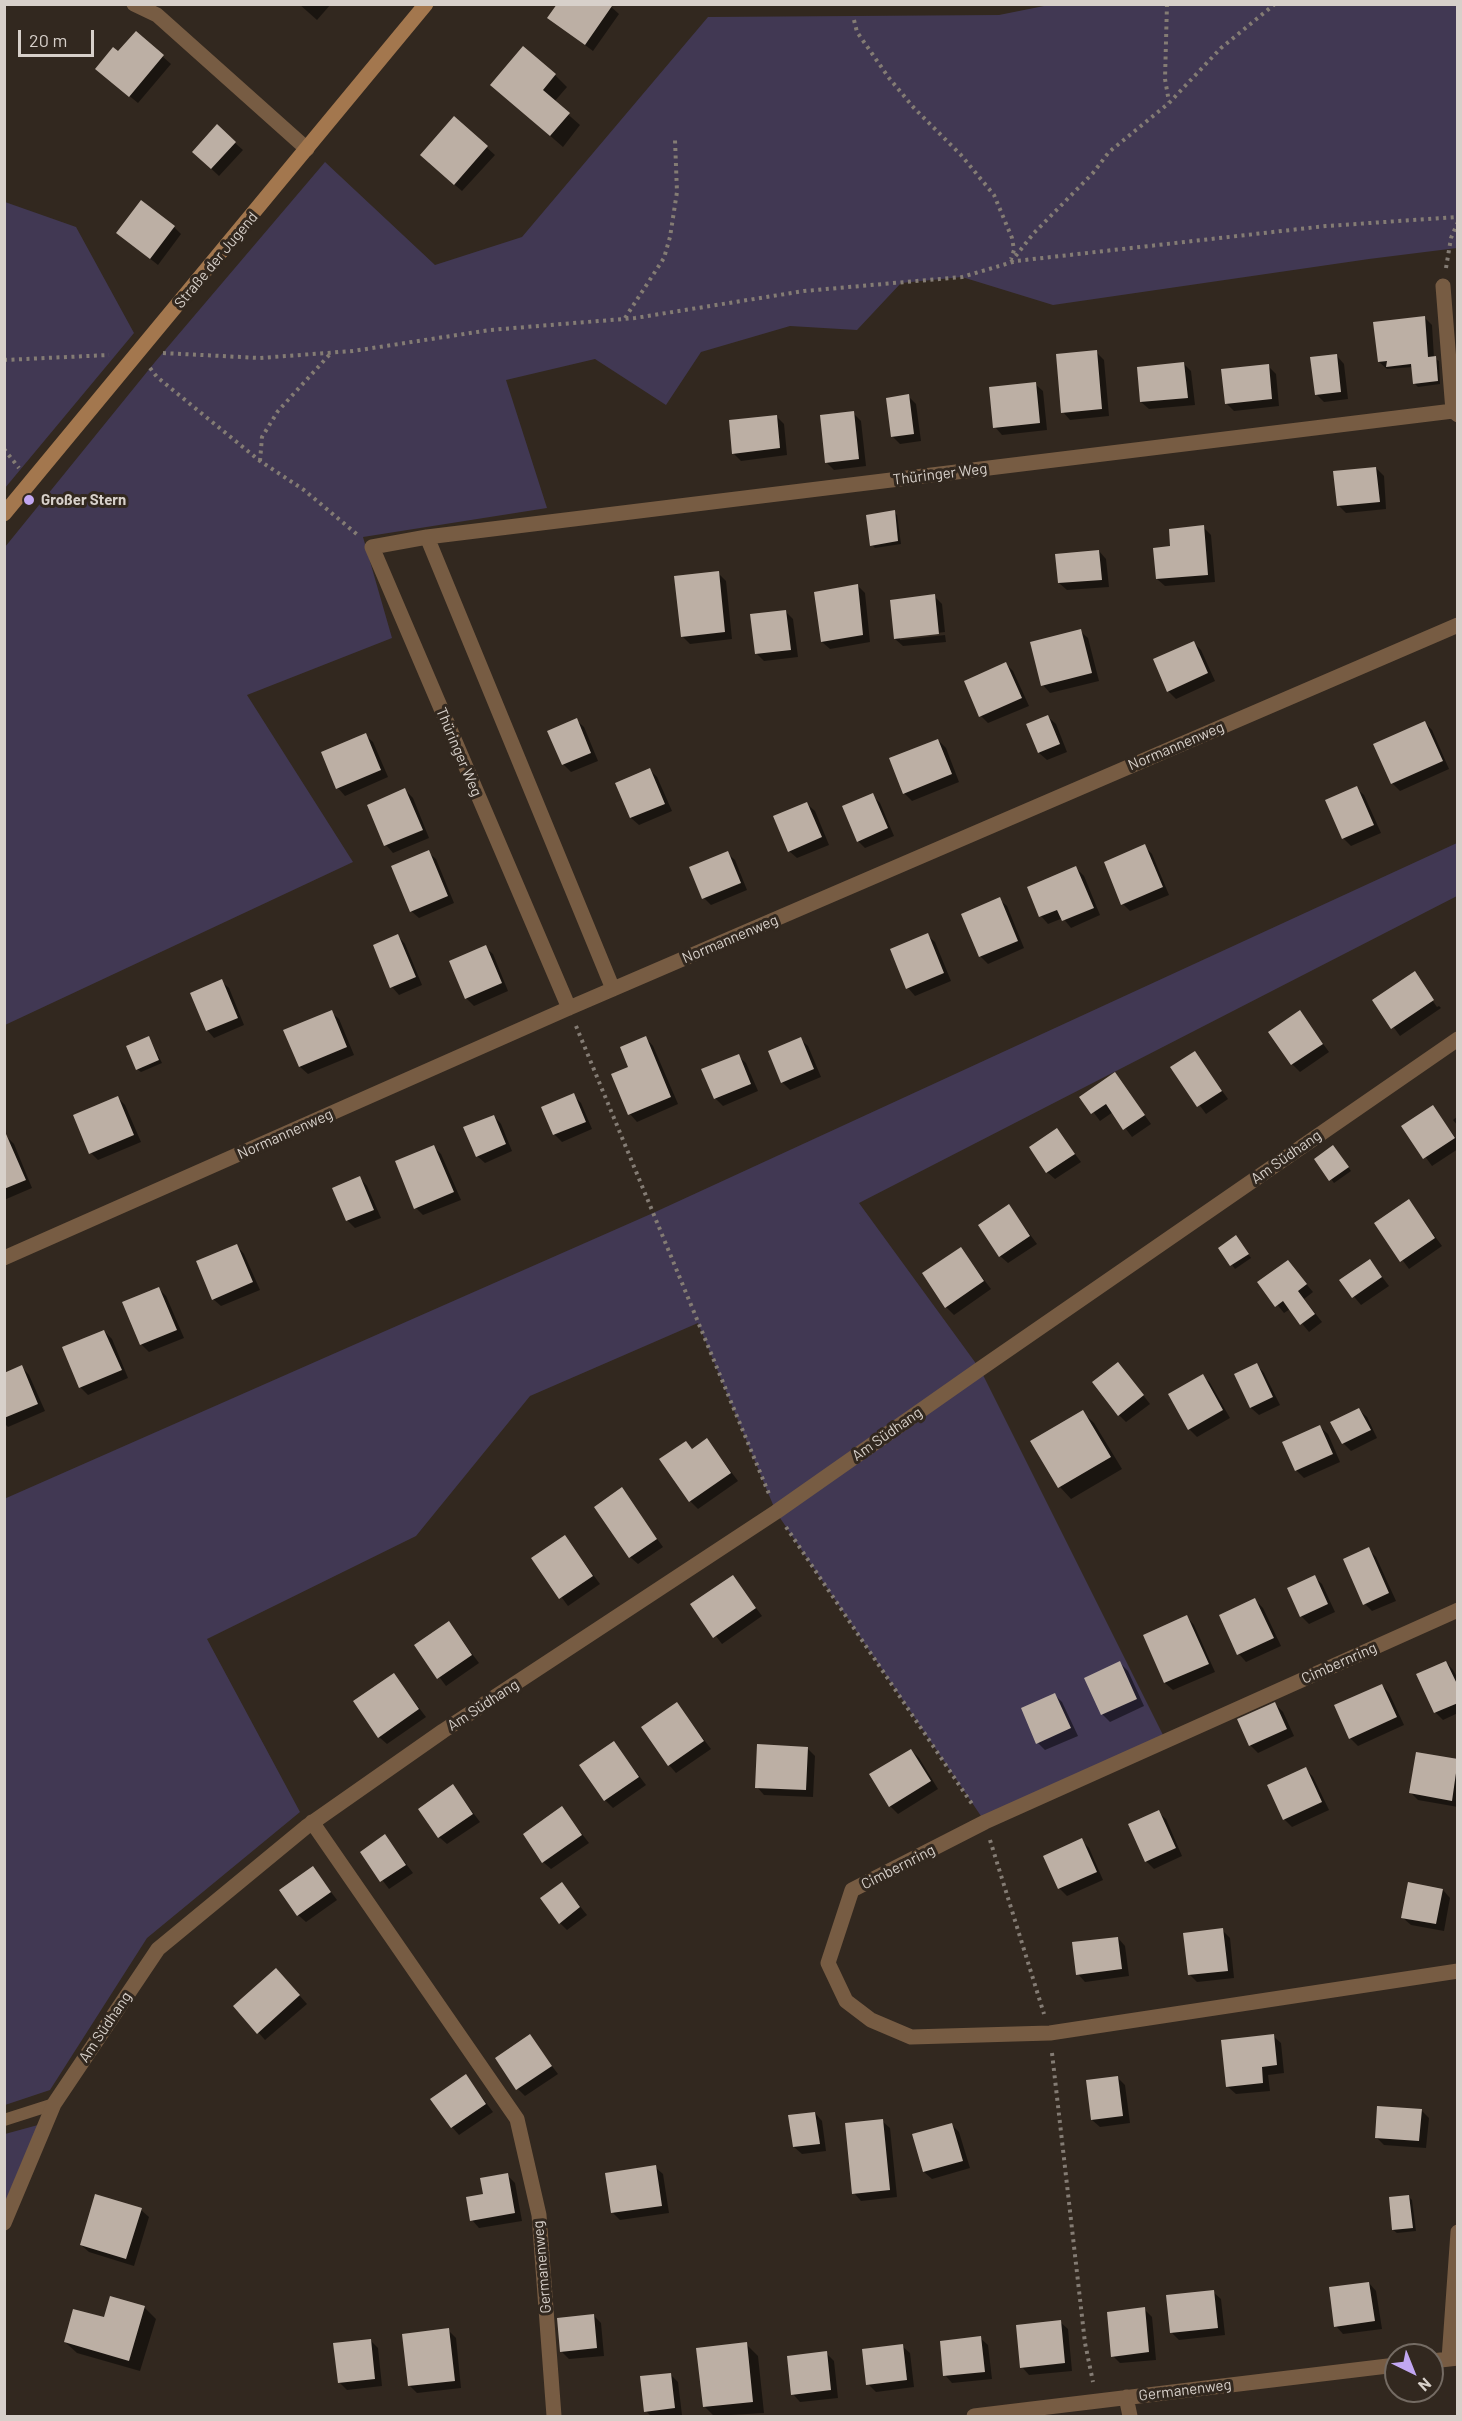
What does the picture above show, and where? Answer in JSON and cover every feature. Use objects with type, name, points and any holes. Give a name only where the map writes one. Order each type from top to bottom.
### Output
[{"type":"street","points":[[134,4],[157,15],[308,150]]},
{"type":"street","name":"Straße der Jugend","points":[[4,514],[308,150],[426,4]]},
{"type":"street","name":"Thüringer Weg","points":[[569,1008],[372,547],[427,537],[1456,413],[1443,286]]},
{"type":"street","points":[[427,537],[613,989]]},
{"type":"street","name":"Normannenweg","points":[[4,1258],[569,1008],[1458,625]]},
{"type":"street","name":"Am Südhang","points":[[4,2223],[54,2104],[158,1948],[312,1822],[443,1731],[776,1512],[1458,1039]]},
{"type":"street","name":"Cimbernring","points":[[1458,1610],[985,1822],[852,1890],[828,1963],[846,2001],[871,2020],[911,2037],[1050,2033],[1458,1971]]},
{"type":"street","name":"Germanenweg","points":[[312,1822],[517,2119],[538,2215],[554,2416]]},
{"type":"street","points":[[1453,2359],[1458,2232]]},
{"type":"street","name":"Germanenweg","points":[[974,2416],[1384,2367]]},
{"type":"street","points":[[1126,2397],[1130,2416]]},
{"type":"lane","points":[[4,2120],[54,2104]]},
{"type":"path","points":[[1167,4],[1165,79],[1169,103]]},
{"type":"path","points":[[1010,263],[1047,219],[1109,153],[1169,103],[1221,48],[1275,4]]},
{"type":"path","points":[[854,20],[857,32],[889,78],[914,108],[961,154],[994,195],[1012,238],[1014,250],[1010,263]]},
{"type":"path","points":[[625,318],[664,258],[670,237],[677,192],[675,140]]},
{"type":"path","points":[[4,360],[169,353],[260,358],[332,352],[490,330],[625,318],[804,291],[962,277],[1010,263],[1326,226],[1458,217]]},
{"type":"path","points":[[1443,286],[1451,238],[1458,222]]},
{"type":"path","points":[[260,461],[262,436],[278,411],[332,352]]},
{"type":"path","points":[[138,354],[157,377],[260,461],[304,490],[372,547]]},
{"type":"path","points":[[569,1008],[776,1512],[985,1822],[1050,2033],[1085,2343],[1096,2401]]},
{"type":"shaded area","points":[[1054,4],[1457,5],[1457,248],[1053,305],[962,277],[901,283],[857,330],[790,326],[701,352],[666,405],[595,359],[506,380],[547,508],[363,537],[392,638],[247,695],[353,862],[5,1025],[5,547],[155,362],[325,162],[435,265],[522,237],[708,17],[999,15]]},
{"type":"shaded area","points":[[5,202],[76,227],[134,333],[5,488]]},
{"type":"shaded area","points":[[1457,843],[1457,896],[859,1203],[980,1369],[1166,1741],[985,1822],[776,1512],[698,1323],[530,1396],[416,1536],[207,1639],[300,1812],[147,1938],[50,2090],[5,2105],[4,1499],[653,1213]]},
{"type":"shaded area","points":[[38,2125],[5,2203],[5,2134]]},
{"type":"building","points":[[557,4],[611,4],[612,6],[585,45],[547,18]]},
{"type":"building","points":[[136,31],[164,55],[129,97],[95,69],[113,47],[118,51]]},
{"type":"building","points":[[523,46],[556,74],[543,90],[570,113],[550,136],[490,85]]},
{"type":"building","points":[[454,116],[488,146],[454,185],[420,155]]},
{"type":"building","points":[[217,124],[236,142],[211,169],[192,152]]},
{"type":"building","points":[[141,200],[175,226],[150,259],[116,233]]},
{"type":"building","points":[[1425,316],[1428,357],[1436,356],[1438,381],[1413,384],[1411,364],[1386,367],[1387,361],[1378,362],[1373,322]]},
{"type":"building","points":[[1097,350],[1102,409],[1061,413],[1056,354]]},
{"type":"building","points":[[1337,354],[1341,392],[1315,395],[1310,357]]},
{"type":"building","points":[[1184,362],[1188,398],[1140,402],[1137,367]]},
{"type":"building","points":[[1269,364],[1272,399],[1225,404],[1221,369]]},
{"type":"building","points":[[1036,382],[1040,423],[993,428],[989,387]]},
{"type":"building","points":[[909,394],[914,434],[891,437],[886,398]]},
{"type":"building","points":[[854,411],[859,459],[825,463],[820,415]]},
{"type":"building","points":[[777,415],[780,448],[732,454],[729,420]]},
{"type":"building","points":[[1376,467],[1380,502],[1337,506],[1333,471]]},
{"type":"building","points":[[895,510],[898,541],[870,546],[866,515]]},
{"type":"building","points":[[1204,525],[1208,575],[1156,579],[1153,548],[1170,546],[1169,529]]},
{"type":"building","points":[[1099,550],[1102,580],[1058,583],[1055,554]]},
{"type":"building","points":[[719,571],[725,632],[681,637],[674,576]]},
{"type":"building","points":[[858,584],[863,635],[821,642],[814,592]]},
{"type":"building","points":[[935,594],[939,634],[894,639],[890,600]]},
{"type":"building","points":[[786,610],[791,650],[755,654],[750,614]]},
{"type":"building","points":[[1081,629],[1092,673],[1041,686],[1030,642]]},
{"type":"building","points":[[1194,641],[1208,673],[1167,692],[1153,659]]},
{"type":"building","points":[[1006,662],[1022,698],[979,717],[964,681]]},
{"type":"building","points":[[1048,715],[1060,744],[1038,753],[1026,724]]},
{"type":"building","points":[[577,718],[591,753],[562,765],[547,731]]},
{"type":"building","points":[[1425,721],[1443,761],[1391,784],[1373,744]]},
{"type":"building","points":[[366,733],[381,770],[336,789],[321,752]]},
{"type":"building","points":[[938,739],[952,774],[903,794],[889,758]]},
{"type":"building","points":[[650,768],[665,804],[630,818],[615,783]]},
{"type":"building","points":[[1357,786],[1374,825],[1342,839],[1325,800]]},
{"type":"building","points":[[405,788],[423,830],[384,846],[367,805]]},
{"type":"building","points":[[873,793],[888,828],[857,842],[842,806]]},
{"type":"building","points":[[807,802],[822,837],[788,852],[773,816]]},
{"type":"building","points":[[1145,844],[1163,887],[1121,905],[1104,862]]},
{"type":"building","points":[[429,850],[448,896],[410,912],[391,866]]},
{"type":"building","points":[[728,851],[741,883],[702,899],[689,867]]},
{"type":"building","points":[[1076,866],[1094,908],[1062,921],[1057,910],[1039,917],[1027,887]]},
{"type":"building","points":[[1000,897],[1018,941],[979,957],[961,914]]},
{"type":"building","points":[[928,933],[944,973],[906,989],[890,949]]},
{"type":"building","points":[[398,934],[416,977],[390,988],[373,945]]},
{"type":"building","points":[[486,945],[502,983],[465,999],[449,961]]},
{"type":"building","points":[[1415,971],[1434,1000],[1391,1029],[1372,1000]]},
{"type":"building","points":[[222,979],[238,1018],[206,1031],[190,993]]},
{"type":"building","points":[[332,1010],[347,1047],[299,1067],[283,1030]]},
{"type":"building","points":[[1300,1010],[1323,1044],[1291,1065],[1268,1032]]},
{"type":"building","points":[[149,1036],[159,1060],[136,1070],[126,1046]]},
{"type":"building","points":[[646,1036],[671,1097],[628,1115],[611,1074],[628,1067],[620,1047]]},
{"type":"building","points":[[801,1037],[814,1069],[781,1083],[768,1051]]},
{"type":"building","points":[[1195,1051],[1222,1091],[1197,1107],[1170,1067]]},
{"type":"building","points":[[739,1054],[751,1084],[714,1099],[701,1069]]},
{"type":"building","points":[[1115,1072],[1145,1115],[1123,1130],[1106,1104],[1091,1114],[1079,1097]]},
{"type":"building","points":[[574,1093],[586,1122],[553,1135],[541,1107]]},
{"type":"building","points":[[118,1096],[134,1135],[89,1154],[73,1115]]},
{"type":"building","points":[[1433,1105],[1455,1138],[1423,1159],[1401,1126]]},
{"type":"building","points":[[494,1115],[506,1144],[476,1157],[463,1127]]},
{"type":"building","points":[[1057,1128],[1075,1154],[1046,1173],[1029,1147]]},
{"type":"building","points":[[6,1134],[26,1180],[4,1189],[4,1135]]},
{"type":"building","points":[[434,1145],[454,1192],[414,1209],[395,1161]]},
{"type":"building","points":[[1333,1145],[1349,1167],[1329,1181],[1314,1159]]},
{"type":"building","points":[[360,1176],[374,1210],[346,1221],[332,1188]]},
{"type":"building","points":[[1409,1199],[1435,1238],[1400,1262],[1374,1223]]},
{"type":"building","points":[[1009,1204],[1030,1236],[999,1257],[978,1225]]},
{"type":"building","points":[[1236,1235],[1249,1254],[1230,1266],[1218,1248]]},
{"type":"building","points":[[237,1244],[253,1282],[212,1300],[196,1261]]},
{"type":"building","points":[[961,1247],[984,1281],[945,1308],[922,1273]]},
{"type":"building","points":[[1370,1259],[1382,1277],[1352,1298],[1339,1280]]},
{"type":"building","points":[[1288,1260],[1307,1284],[1298,1291],[1315,1314],[1300,1325],[1283,1301],[1275,1307],[1257,1282]]},
{"type":"building","points":[[159,1287],[177,1330],[140,1345],[122,1302]]},
{"type":"building","points":[[104,1330],[122,1370],[79,1388],[62,1347]]},
{"type":"building","points":[[1118,1362],[1144,1395],[1118,1416],[1092,1382]]},
{"type":"building","points":[[1257,1363],[1273,1397],[1250,1408],[1234,1374]]},
{"type":"building","points":[[22,1365],[38,1404],[4,1418],[4,1373]]},
{"type":"building","points":[[1203,1374],[1223,1410],[1188,1430],[1168,1394]]},
{"type":"building","points":[[1359,1408],[1371,1430],[1342,1444],[1330,1422]]},
{"type":"building","points":[[1083,1410],[1111,1457],[1058,1488],[1030,1441]]},
{"type":"building","points":[[1320,1425],[1333,1454],[1295,1471],[1282,1442]]},
{"type":"building","points":[[707,1438],[731,1473],[689,1502],[659,1459],[686,1441],[692,1449]]},
{"type":"building","points":[[622,1487],[657,1539],[629,1558],[594,1507]]},
{"type":"building","points":[[565,1535],[593,1576],[559,1599],[531,1558]]},
{"type":"building","points":[[1369,1547],[1389,1593],[1363,1605],[1343,1559]]},
{"type":"building","points":[[733,1575],[756,1608],[713,1638],[690,1604]]},
{"type":"building","points":[[1315,1575],[1328,1604],[1300,1617],[1287,1588]]},
{"type":"building","points":[[1255,1598],[1274,1638],[1237,1655],[1219,1615]]},
{"type":"building","points":[[1187,1615],[1209,1664],[1164,1683],[1143,1635]]},
{"type":"building","points":[[449,1621],[472,1655],[437,1679],[414,1645]]},
{"type":"building","points":[[1120,1661],[1137,1699],[1101,1715],[1084,1678]]},
{"type":"building","points":[[1446,1661],[1458,1686],[1458,1703],[1434,1713],[1416,1674]]},
{"type":"building","points":[[394,1673],[419,1709],[378,1738],[353,1701]]},
{"type":"building","points":[[1382,1684],[1397,1717],[1349,1739],[1334,1705]]},
{"type":"building","points":[[1055,1693],[1071,1728],[1036,1744],[1021,1708]]},
{"type":"building","points":[[677,1702],[704,1741],[668,1766],[641,1727]]},
{"type":"building","points":[[1275,1702],[1287,1729],[1249,1746],[1237,1719]]},
{"type":"building","points":[[614,1741],[639,1777],[604,1801],[579,1765]]},
{"type":"building","points":[[757,1744],[808,1747],[806,1790],[755,1788]]},
{"type":"building","points":[[911,1749],[931,1781],[889,1807],[869,1774]]},
{"type":"building","points":[[1416,1752],[1458,1759],[1452,1801],[1409,1793]]},
{"type":"building","points":[[1306,1767],[1322,1802],[1283,1820],[1267,1785]]},
{"type":"building","points":[[453,1784],[473,1814],[438,1838],[418,1809]]},
{"type":"building","points":[[562,1806],[582,1835],[542,1863],[523,1834]]},
{"type":"building","points":[[1159,1810],[1176,1848],[1145,1862],[1128,1824]]},
{"type":"building","points":[[385,1834],[406,1865],[380,1882],[360,1852]]},
{"type":"building","points":[[1082,1838],[1097,1872],[1058,1889],[1043,1856]]},
{"type":"building","points":[[313,1866],[331,1892],[297,1916],[279,1890]]},
{"type":"building","points":[[562,1882],[580,1907],[559,1924],[540,1898]]},
{"type":"building","points":[[1408,1882],[1443,1889],[1436,1924],[1401,1918]]},
{"type":"building","points":[[1223,1928],[1228,1971],[1188,1975],[1183,1933]]},
{"type":"building","points":[[1118,1937],[1122,1969],[1076,1975],[1072,1942]]},
{"type":"building","points":[[276,1968],[300,1995],[257,2034],[233,2006]]},
{"type":"building","points":[[530,2034],[552,2066],[516,2090],[495,2058]]},
{"type":"building","points":[[1274,2034],[1277,2065],[1262,2067],[1263,2083],[1226,2087],[1221,2040]]},
{"type":"building","points":[[466,2074],[486,2104],[451,2128],[430,2099]]},
{"type":"building","points":[[1118,2076],[1123,2116],[1091,2120],[1086,2080]]},
{"type":"building","points":[[1377,2106],[1422,2109],[1419,2141],[1375,2138]]},
{"type":"building","points":[[815,2112],[820,2144],[793,2147],[788,2115]]},
{"type":"building","points":[[883,2119],[890,2190],[852,2194],[845,2123]]},
{"type":"building","points":[[952,2123],[963,2161],[923,2172],[912,2134]]},
{"type":"building","points":[[656,2165],[662,2206],[611,2213],[605,2173]]},
{"type":"building","points":[[508,2173],[515,2213],[470,2221],[466,2197],[483,2194],[480,2178]]},
{"type":"building","points":[[95,2194],[142,2208],[126,2259],[80,2245]]},
{"type":"building","points":[[1409,2195],[1413,2228],[1392,2230],[1389,2197]]},
{"type":"building","points":[[1369,2282],[1375,2321],[1334,2327],[1329,2287]]},
{"type":"building","points":[[1214,2290],[1218,2328],[1170,2333],[1166,2295]]},
{"type":"building","points":[[110,2296],[145,2306],[129,2361],[64,2342],[73,2309],[104,2317]]},
{"type":"building","points":[[1145,2307],[1149,2352],[1111,2357],[1107,2312]]},
{"type":"building","points":[[594,2314],[597,2348],[560,2352],[557,2318]]},
{"type":"building","points":[[1061,2320],[1065,2363],[1020,2368],[1016,2325]]},
{"type":"building","points":[[449,2328],[455,2381],[408,2386],[402,2334]]},
{"type":"building","points":[[981,2336],[985,2372],[943,2376],[940,2341]]},
{"type":"building","points":[[371,2339],[375,2379],[338,2383],[333,2343]]},
{"type":"building","points":[[747,2342],[753,2402],[703,2407],[696,2348]]},
{"type":"building","points":[[903,2344],[907,2380],[866,2385],[862,2349]]},
{"type":"building","points":[[827,2351],[831,2390],[791,2395],[787,2356]]},
{"type":"building","points":[[671,2373],[675,2408],[644,2412],[640,2376]]},
{"type":"place","name":"Großer Stern","points":[[29,500]]}]
